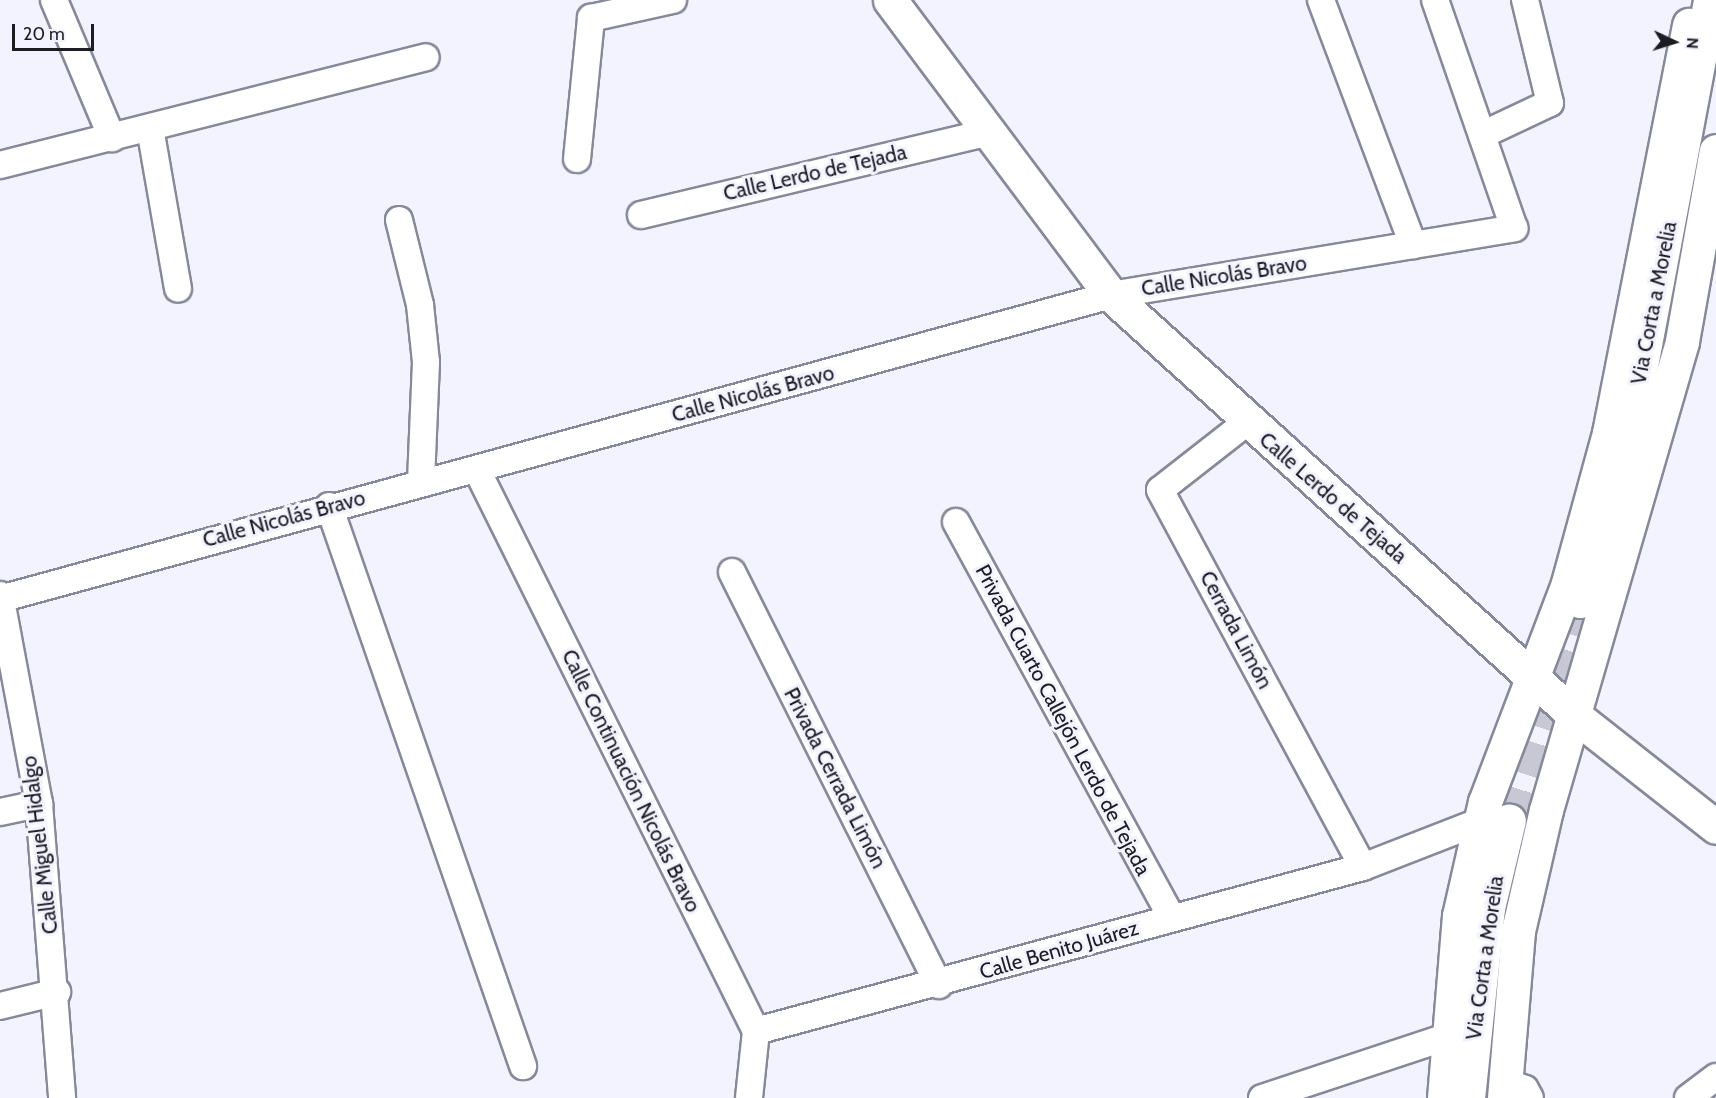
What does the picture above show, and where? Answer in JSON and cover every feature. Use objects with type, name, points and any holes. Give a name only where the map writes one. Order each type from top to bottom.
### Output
[{"type":"main road","name":"Calle Lerdo de Tejada","points":[[891,0],[1111,295],[1247,422],[1575,716],[1716,827]]},
{"type":"main road","points":[[1444,1098],[1459,916],[1504,822],[1532,676],[1568,583],[1609,433],[1694,0]]},
{"type":"main road","name":"Via Corta a Morelia","points":[[1710,0],[1630,423],[1585,604],[1649,399],[1716,66]]},
{"type":"main road","points":[[1505,1094],[1518,931],[1575,716],[1682,340],[1712,194],[1716,151]]},
{"type":"main road","name":"Via Corta a Morelia","points":[[1504,822],[1498,914],[1505,1094]]},
{"type":"main road","name":"Via Corta a Morelia","points":[[1468,1098],[1488,908],[1504,822]]},
{"type":"street","points":[[54,0],[112,138]]},
{"type":"street","points":[[577,159],[591,18],[673,0]]},
{"type":"street","points":[[1321,0],[1413,245]]},
{"type":"street","points":[[1435,0],[1482,135],[1550,103],[1525,0]]},
{"type":"street","points":[[0,165],[426,57]]},
{"type":"street","points":[[150,128],[178,289]]},
{"type":"street","name":"Calle Lerdo de Tejada","points":[[641,215],[989,132]]},
{"type":"street","name":"Calle Nicolás Bravo","points":[[0,597],[329,506],[477,470],[1111,295],[1514,228],[1482,135]]},
{"type":"street","points":[[399,220],[420,305],[426,362],[421,482]]},
{"type":"street","name":"Cerrada Limón","points":[[1247,422],[1160,490],[1363,867]]},
{"type":"street","name":"Calle Continuación Nicolás Bravo","points":[[477,470],[756,1031]]},
{"type":"street","points":[[329,506],[523,1066]]},
{"type":"street","name":"Privada Cuarto Callejón Lerdo de Tejada","points":[[956,522],[1171,917]]},
{"type":"street","name":"Privada Cerrada Limón","points":[[732,572],[939,985]]},
{"type":"street","name":"Calle Miguel Hidalgo","points":[[0,597],[39,804],[57,992],[62,1098]]},
{"type":"street","points":[[0,812],[39,804]]},
{"type":"street","name":"Calle Benito Juárez","points":[[756,1031],[939,985],[1171,917],[1363,867],[1504,822]]},
{"type":"street","points":[[0,1006],[57,992]]},
{"type":"street","points":[[749,1098],[756,1031]]},
{"type":"street","points":[[1262,1098],[1408,1045],[1449,1036]]},
{"type":"street","points":[[1688,1098],[1716,1077]]},
{"type":"tunnel","points":[[1509,820],[1580,601]]}]
